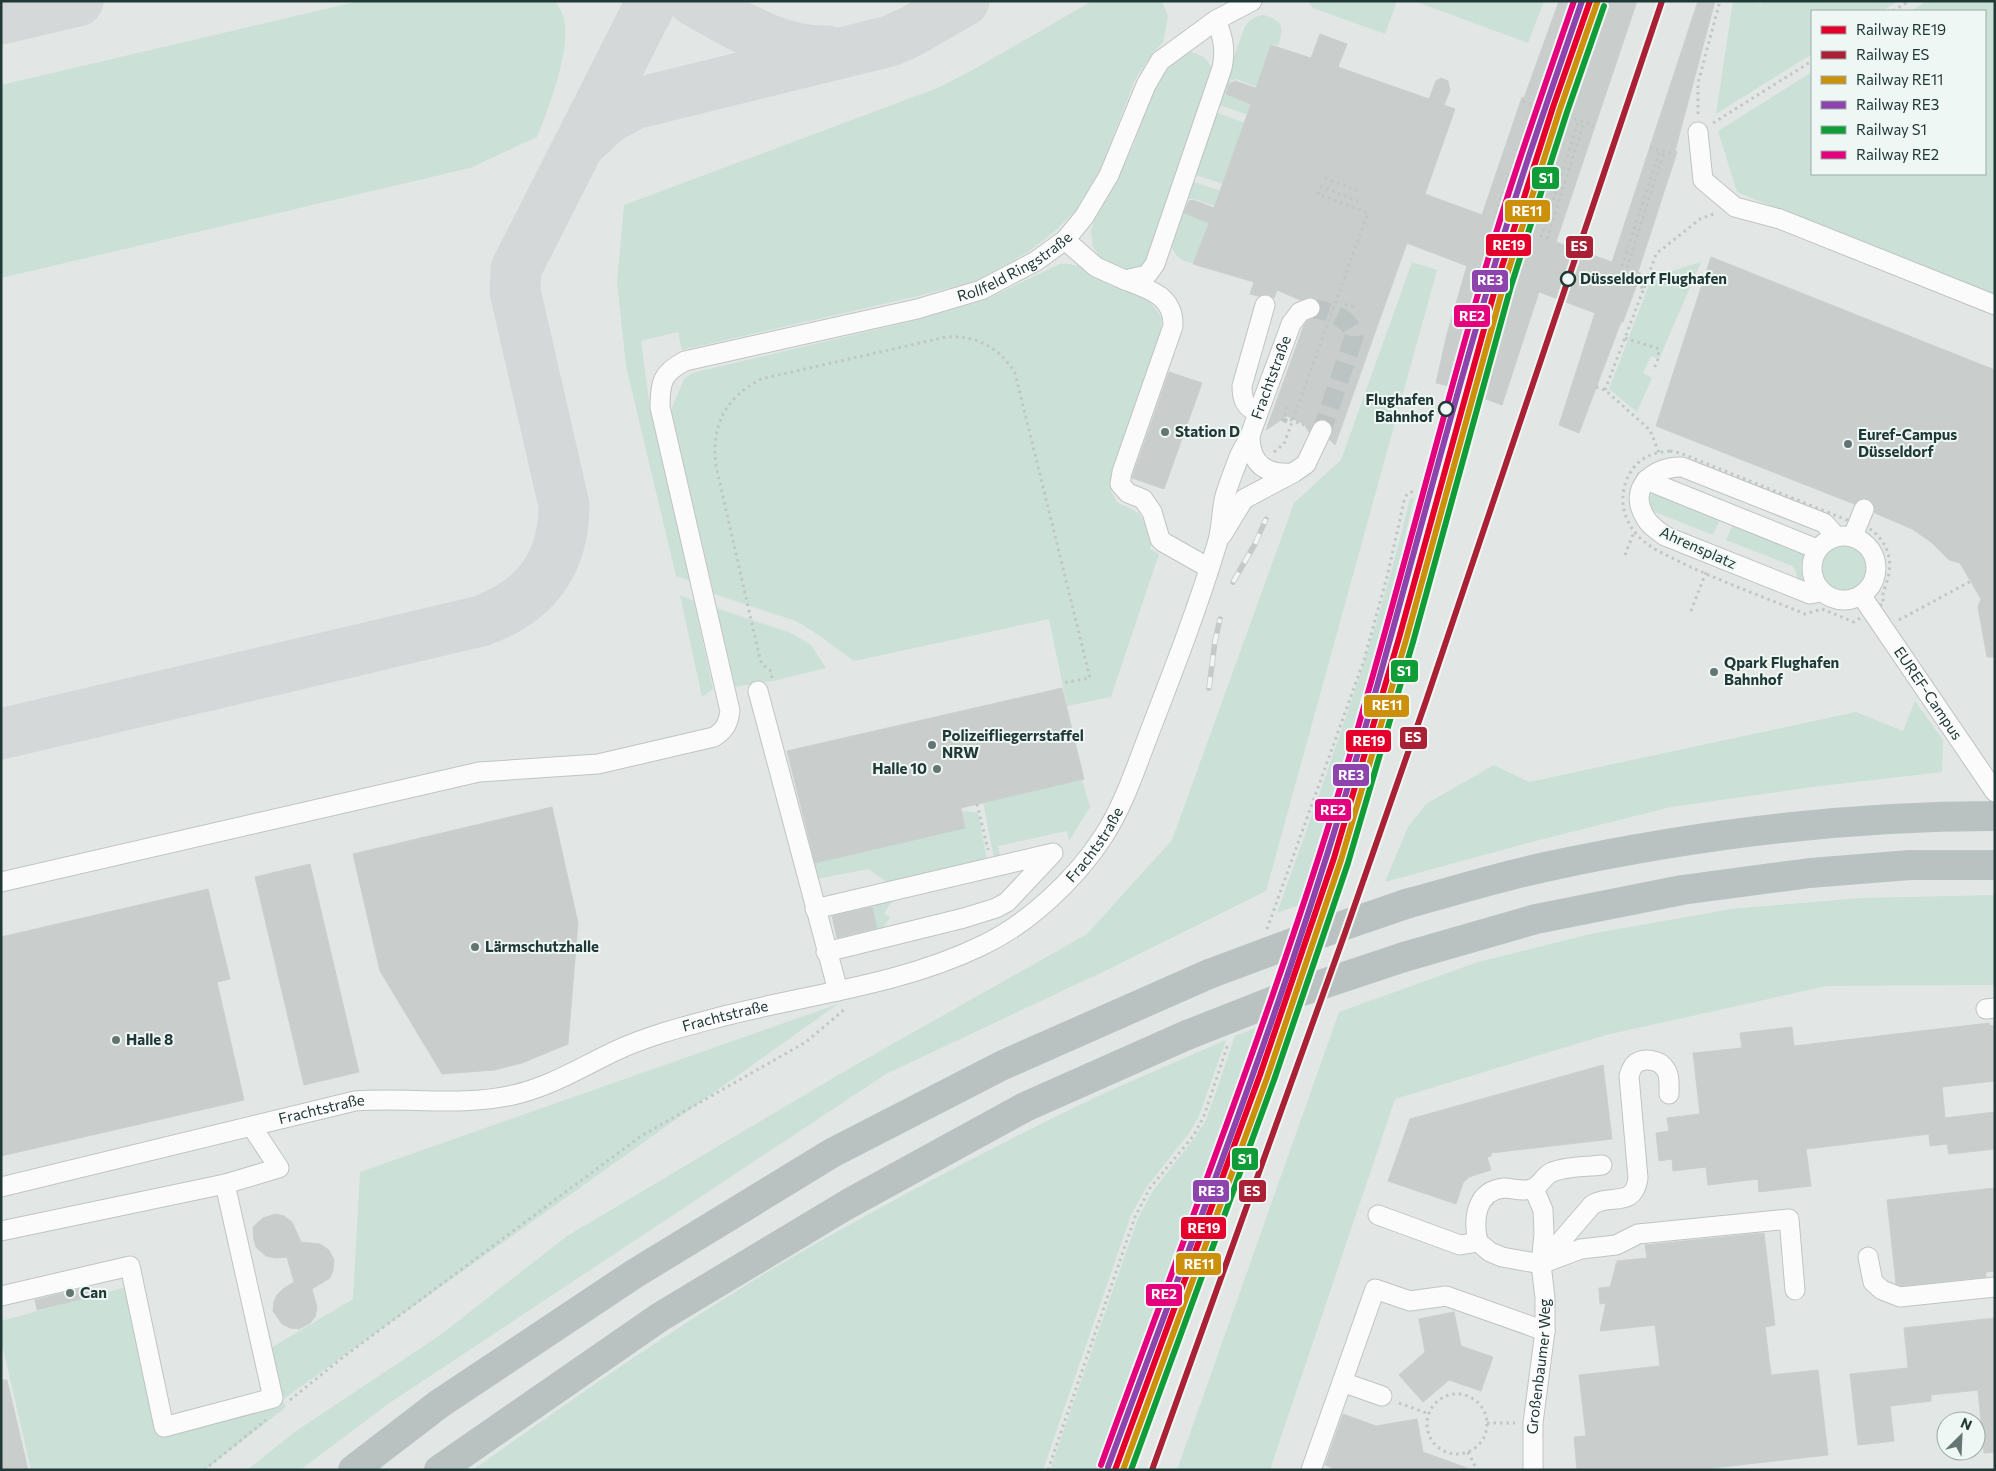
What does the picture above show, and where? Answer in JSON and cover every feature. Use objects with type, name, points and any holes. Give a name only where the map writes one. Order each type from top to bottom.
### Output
[{"type":"highway","points":[[353,1470],[439,1404],[634,1274],[832,1153],[1003,1065],[1209,974],[1409,903],[1543,867],[1663,844],[1780,828],[1860,820],[1985,816]]},
{"type":"highway","points":[[438,1470],[660,1317],[848,1204],[1025,1107],[1188,1035],[1281,998],[1404,956],[1536,919],[1682,890],[1810,873],[1910,865],[1995,865]]},
{"type":"street","name":"Rollfeld Ringstraße","points":[[1,882],[479,772],[598,764],[714,737],[723,731],[729,722],[730,711],[660,407],[660,391],[664,376],[672,367],[685,361],[917,308],[981,290],[1036,261],[1065,240],[1084,217],[1109,175],[1146,85],[1160,61],[1216,20],[1252,1]]},
{"type":"street","points":[[1125,280],[1147,275],[1155,264],[1222,68],[1225,55],[1223,37],[1216,20]]},
{"type":"street","points":[[1698,132],[1703,180],[1735,206],[1780,219],[1995,305]]},
{"type":"street","points":[[1065,240],[1096,267],[1155,292],[1166,302],[1173,315],[1173,326],[1122,472],[1120,484],[1128,493],[1144,499],[1152,512],[1160,539],[1163,542],[1209,568]]},
{"type":"street","points":[[1258,413],[1248,409],[1242,398],[1242,386],[1265,304]]},
{"type":"street","name":"Frachtstraße","points":[[1,1187],[355,1101],[385,1099],[472,1102],[514,1095],[559,1080],[615,1051],[663,1031],[842,991],[928,968],[984,945],[1025,919],[1055,894],[1078,868],[1102,838],[1125,796],[1172,674],[1209,568],[1218,540],[1225,496],[1239,457],[1250,438],[1292,324],[1300,312],[1310,308]]},
{"type":"street","name":"Frachtstraße","points":[[1218,540],[1244,499],[1306,464],[1322,430]]},
{"type":"street","points":[[1250,438],[1250,449],[1260,464],[1275,474],[1293,473]]},
{"type":"street","points":[[1817,549],[1646,480],[1656,472],[1673,466],[1689,468],[1824,522],[1845,536],[1868,546],[1876,560],[1874,580],[1861,595],[1849,600],[1842,600],[1831,598],[1822,592],[1812,576],[1813,557],[1825,540],[1845,536],[1864,509]]},
{"type":"street","name":"Ahrensplatz","points":[[1646,480],[1639,500],[1643,515],[1656,530],[1665,536],[1810,594],[1822,592]]},
{"type":"street","name":"EUREF-Campus","points":[[1861,595],[1995,792]]},
{"type":"street","points":[[765,686],[815,909],[826,952],[842,991]]},
{"type":"street","points":[[815,909],[1053,853],[1007,902],[996,908],[964,918],[826,952]]},
{"type":"street","points":[[1541,1264],[1592,1205],[1596,1202],[1625,1198],[1633,1194],[1637,1187],[1638,1178],[1628,1076],[1633,1066],[1641,1061],[1650,1060],[1666,1068],[1669,1094]]},
{"type":"street","points":[[1,1230],[226,1184],[279,1168],[252,1127]]},
{"type":"street","points":[[1602,1165],[1551,1173],[1534,1189],[1502,1188],[1495,1190],[1484,1197],[1476,1212],[1475,1231],[1478,1242],[1490,1252],[1502,1257],[1541,1264],[1580,1249],[1616,1245],[1638,1234],[1789,1219],[1795,1290]]},
{"type":"street","points":[[1,1296],[130,1266],[164,1427],[273,1398],[226,1184]]},
{"type":"street","points":[[1534,1189],[1543,1210],[1541,1264]]},
{"type":"street","points":[[1378,1215],[1460,1246],[1478,1242]]},
{"type":"street","points":[[1868,1257],[1873,1282],[1890,1294],[1900,1296],[1995,1287]]},
{"type":"street","name":"Großenbaumer Weg","points":[[1533,1470],[1534,1416],[1545,1331],[1546,1298],[1541,1264]]},
{"type":"street","points":[[1311,1470],[1375,1289],[1410,1301],[1446,1296],[1545,1331]]},
{"type":"street","points":[[1342,1382],[1382,1396]]},
{"type":"path","points":[[1698,132],[1698,83],[1720,1]]},
{"type":"path","points":[[1895,10],[1909,1]]},
{"type":"path","points":[[1698,132],[1811,62]]},
{"type":"path","points":[[1523,101],[1547,110]]},
{"type":"path","points":[[1494,219],[1533,105]]},
{"type":"path","points":[[1500,222],[1540,107]]},
{"type":"path","points":[[1568,117],[1594,125]]},
{"type":"path","points":[[1541,237],[1579,120]]},
{"type":"path","points":[[1546,239],[1584,122]]},
{"type":"path","points":[[1650,147],[1674,154]]},
{"type":"path","points":[[1622,266],[1660,150]]},
{"type":"path","points":[[1627,268],[1664,152]]},
{"type":"path","points":[[1325,178],[1361,192]]},
{"type":"path","points":[[1260,464],[1284,444],[1368,212],[1318,194],[1320,187],[1358,201]]},
{"type":"path","points":[[1605,390],[1656,254],[1700,219],[1735,206]]},
{"type":"path","points":[[1631,284],[1644,288]]},
{"type":"path","points":[[1345,304],[1356,308]]},
{"type":"path","points":[[765,686],[770,670],[762,664],[760,659],[716,466],[715,440],[723,415],[738,394],[761,379],[946,336],[958,336],[980,341],[990,346],[1004,358],[1015,373],[1090,678],[1062,683]]},
{"type":"path","points":[[1625,338],[1658,349],[1658,359],[1653,371]]},
{"type":"path","points":[[1596,387],[1605,390],[1650,430],[1659,452]]},
{"type":"path","points":[[1288,407],[1282,422],[1284,422],[1286,418],[1284,418],[1283,421],[1285,422],[1287,418],[1292,420]]},
{"type":"path","points":[[1625,555],[1634,531]]},
{"type":"path","points":[[1896,622],[1972,581]]},
{"type":"path","points":[[976,804],[992,868]]},
{"type":"path","points":[[288,1401],[350,1352],[642,1136],[806,1042],[850,1005],[842,991]]},
{"type":"path","points":[[1448,1395],[1466,1396],[1474,1399],[1481,1406],[1487,1423],[1486,1432],[1482,1440],[1468,1452],[1451,1453],[1436,1445],[1428,1430],[1429,1414],[1440,1400],[1448,1395]]},
{"type":"path","points":[[1382,1396],[1429,1414]]},
{"type":"path","points":[[204,1470],[273,1414]]},
{"type":"path","points":[[1487,1423],[1503,1423]]},
{"type":"path","points":[[1468,1452],[1476,1468],[1475,1470]]},
{"type":"green space","points":[[359,1],[556,1],[564,19],[565,32],[562,62],[558,79],[537,137],[470,168],[1,278],[1,85]]},
{"type":"green space","points":[[1092,1],[1162,1],[1168,16],[1163,42],[1152,54],[1135,80],[1100,170],[1076,210],[1054,232],[1028,252],[976,281],[914,297],[682,350],[678,332],[641,341],[650,408],[690,581],[676,576],[626,366],[617,282],[624,205],[940,87]]},
{"type":"green space","points":[[1307,1],[1397,1],[1385,34],[1313,8]]},
{"type":"green space","points":[[1414,1],[1544,1],[1528,43]]},
{"type":"green space","points":[[1733,1],[1754,1],[1761,4],[1762,1],[1898,1],[1884,10],[1811,10],[1811,55],[1716,114]]},
{"type":"green space","points":[[1927,1],[1995,1],[1995,297],[1737,192],[1718,131],[1811,73],[1811,175],[1986,175],[1986,10],[1913,10]]},
{"type":"green space","points":[[1264,15],[1271,17],[1281,26],[1278,46],[1272,44],[1257,87],[1236,79],[1231,80],[1228,89],[1252,102],[1248,115],[1217,104],[1245,26],[1253,18]]},
{"type":"green space","points":[[1190,52],[1203,57],[1211,68],[1147,257],[1141,267],[1128,271],[1103,261],[1093,247],[1091,231],[1094,221],[1117,180],[1134,144],[1155,87],[1169,66],[1178,57]]},
{"type":"green space","points":[[1215,112],[1245,123],[1223,184],[1193,174]]},
{"type":"green space","points":[[1191,181],[1221,191],[1215,206],[1194,199],[1188,199],[1184,209],[1187,213],[1210,222],[1194,263],[1181,259],[1175,253],[1170,239]]},
{"type":"green space","points":[[1412,262],[1437,270],[1266,891],[1111,968],[886,1074],[391,1402],[300,1470],[247,1470],[296,1431],[439,1336],[567,1236],[850,1068],[1087,934],[1172,840],[1294,503],[1341,460]]},
{"type":"green space","points":[[1701,262],[1659,359],[1651,356],[1643,373],[1652,378],[1637,412],[1609,389],[1652,277]]},
{"type":"green space","points":[[1060,264],[1083,267],[1095,277],[1147,300],[1157,310],[1162,319],[1160,337],[1111,473],[1111,491],[1117,502],[1139,513],[1153,538],[1150,549],[1159,554],[1111,697],[1067,706],[1049,619],[854,661],[796,621],[714,594],[671,410],[684,379],[692,373],[921,319],[984,300]]},
{"type":"green space","points":[[1655,492],[1721,517],[1713,535],[1650,510],[1649,499],[1652,493]]},
{"type":"green space","points":[[1414,498],[1397,571],[1404,574],[1378,669],[1306,880],[1310,901],[1277,913],[1349,709],[1381,606],[1409,502],[1410,499]]},
{"type":"green space","points":[[1734,522],[1805,552],[1801,564],[1803,582],[1799,584],[1795,569],[1792,566],[1726,540]]},
{"type":"green space","points":[[1844,546],[1856,550],[1862,556],[1866,568],[1862,580],[1856,586],[1844,590],[1832,586],[1826,580],[1822,568],[1826,556],[1832,550]]},
{"type":"green space","points":[[680,595],[694,601],[713,689],[702,697]]},
{"type":"green space","points":[[716,608],[791,633],[811,645],[826,668],[773,681],[734,687]]},
{"type":"green space","points":[[1915,701],[1943,740],[1942,772],[1813,787],[1671,807],[1539,840],[1385,882],[1408,827],[1426,804],[1494,765],[1529,782],[1856,712],[1903,731]]},
{"type":"green space","points":[[1082,779],[1090,807],[1069,841],[1067,831],[998,846],[1001,859],[995,864],[983,802]]},
{"type":"green space","points":[[962,812],[978,813],[988,865],[890,884],[868,869],[817,879],[813,863],[965,828]]},
{"type":"green space","points":[[1995,895],[1995,985],[1827,986],[1606,1035],[1395,1099],[1270,1470],[1177,1470],[1339,1012],[1478,962],[1590,934],[1731,909],[1860,898]]},
{"type":"green space","points":[[893,900],[884,913],[890,917],[880,934],[878,933],[872,905]]},
{"type":"green space","points":[[838,1004],[282,1400],[286,1407],[205,1470],[31,1470],[1,1340],[1,1321],[126,1287],[157,1432],[281,1401],[269,1349],[353,1299],[360,1172]]},
{"type":"green space","points":[[1270,1022],[1103,1470],[1050,1470],[1138,1218],[1152,1192],[1196,1136],[1206,1120],[1235,1036]]},
{"type":"green space","points":[[1226,1040],[1199,1116],[1190,1132],[1146,1188],[1131,1215],[1043,1470],[473,1470],[638,1355],[722,1300],[808,1248],[985,1152],[1094,1098]]},
{"type":"building","points":[[1559,1],[1637,1],[1556,242],[1612,262],[1698,1],[1715,1],[1675,151],[1677,152],[1638,272],[1641,273],[1579,433],[1559,425],[1595,313],[1539,292],[1502,405],[1483,398],[1484,394],[1436,383],[1447,334],[1467,266],[1407,243],[1335,445],[1330,440],[1333,429],[1331,423],[1326,420],[1315,421],[1309,432],[1304,424],[1287,416],[1266,430],[1304,325],[1307,321],[1318,315],[1321,309],[1317,299],[1311,297],[1300,300],[1277,290],[1274,298],[1268,294],[1258,296],[1250,294],[1254,282],[1193,264],[1209,223],[1184,213],[1189,201],[1193,200],[1214,208],[1251,104],[1226,94],[1229,84],[1235,81],[1256,88],[1271,45],[1311,58],[1320,34],[1347,44],[1338,67],[1429,99],[1436,81],[1441,78],[1448,81],[1450,90],[1444,105],[1455,109],[1425,194],[1482,215],[1522,97],[1524,98]]},
{"type":"building","name":"Euref-Campus Düsseldorf","points":[[1711,257],[1995,370],[1995,657],[1987,657],[1978,607],[1981,599],[1960,563],[1949,560],[1931,542],[1912,529],[1875,513],[1873,503],[1869,499],[1862,498],[1854,504],[1656,426]]},
{"type":"building","name":"Station D","points":[[1169,372],[1202,383],[1164,489],[1132,478]]},
{"type":"building","name":"Halle 10","points":[[1062,688],[1084,779],[961,808],[965,828],[815,863],[787,751]]},
{"type":"building","name":"Lärmschutzhalle","points":[[552,807],[578,923],[568,1044],[522,1063],[494,1070],[442,1074],[380,971],[353,854]]},
{"type":"building","points":[[310,864],[359,1072],[304,1085],[255,877]]},
{"type":"building","name":"Halle 8","points":[[208,889],[230,979],[217,982],[244,1100],[1,1156],[1,937]]},
{"type":"building","points":[[872,907],[877,928],[837,938],[832,916]]},
{"type":"building","points":[[1989,1023],[1990,1026],[1995,1025],[1995,1081],[1942,1087],[1945,1118],[1995,1112],[1995,1149],[1949,1154],[1947,1144],[1930,1146],[1929,1134],[1806,1149],[1811,1186],[1759,1192],[1758,1179],[1708,1185],[1706,1167],[1673,1171],[1672,1159],[1659,1161],[1656,1133],[1669,1131],[1667,1118],[1700,1114],[1693,1053],[1742,1048],[1740,1033],[1792,1027],[1794,1046]]},
{"type":"building","points":[[1603,1065],[1612,1139],[1491,1153],[1491,1156],[1487,1157],[1491,1170],[1469,1177],[1463,1183],[1456,1204],[1388,1181],[1410,1119]]},
{"type":"building","points":[[1995,1188],[1995,1271],[1986,1272],[1986,1277],[1902,1286],[1896,1284],[1887,1200]]},
{"type":"building","points":[[275,1214],[284,1216],[292,1222],[301,1242],[320,1244],[329,1250],[334,1260],[330,1278],[312,1289],[317,1307],[315,1317],[310,1323],[299,1329],[290,1328],[282,1324],[273,1311],[277,1295],[294,1282],[287,1257],[276,1258],[266,1256],[256,1247],[254,1240],[253,1227],[263,1218]]},
{"type":"building","points":[[1764,1233],[1775,1325],[1765,1327],[1771,1375],[1818,1370],[1828,1455],[1695,1470],[1577,1470],[1574,1437],[1586,1436],[1579,1375],[1660,1366],[1655,1325],[1600,1331],[1606,1303],[1600,1304],[1599,1288],[1610,1287],[1617,1261],[1647,1258],[1645,1245]]},
{"type":"building","points":[[88,1287],[90,1297],[37,1310],[35,1300]]},
{"type":"building","points":[[1454,1312],[1461,1346],[1493,1357],[1481,1391],[1449,1380],[1423,1402],[1399,1375],[1425,1352],[1419,1319]]},
{"type":"building","points":[[1995,1318],[1995,1452],[1986,1453],[1986,1411],[1980,1411],[1978,1390],[1931,1395],[1931,1401],[1890,1406],[1894,1441],[1858,1445],[1850,1374],[1908,1368],[1904,1328]]},
{"type":"building","points":[[1,1380],[7,1380],[28,1470],[1,1470]]},
{"type":"building","points":[[1343,1414],[1376,1426],[1417,1419],[1423,1452],[1467,1468],[1467,1470],[1338,1470],[1325,1465]]},
{"type":"taxiway","points":[[1,19],[78,1]]},
{"type":"taxiway","points":[[1,734],[481,621],[517,603],[531,591],[543,577],[559,545],[563,526],[564,505],[515,291],[516,269],[652,1]]},
{"type":"taxiway","points":[[694,1],[741,27],[774,42],[791,47],[827,51]]},
{"type":"taxiway","points":[[583,141],[608,118],[634,104],[890,41],[910,32],[964,1]]},
{"type":"tunnel","points":[[1310,308],[1338,316],[1349,324],[1354,337],[1322,430]]},
{"type":"railway","points":[[1233,582],[1255,544],[1266,519]]},
{"type":"railway","points":[[1209,688],[1220,619]]},
{"type":"rail line","name":"RE2","points":[[1101,1465],[1214,1160],[1320,853],[1363,711],[1492,245],[1574,1]]},
{"type":"rail line","name":"RE3","points":[[1108,1467],[1249,1086],[1327,855],[1370,712],[1500,246],[1582,1]]},
{"type":"rail line","name":"RE19","points":[[1115,1470],[1260,1075],[1334,858],[1399,638],[1497,282],[1553,107],[1590,1]]},
{"type":"rail line","name":"ES","points":[[1152,1470],[1345,933],[1426,701],[1662,1]]},
{"type":"rail line","name":"RE11","points":[[1123,1470],[1267,1078],[1341,860],[1406,640],[1504,284],[1560,109],[1597,3]]},
{"type":"rail line","name":"S1","points":[[1131,1470],[1274,1080],[1348,863],[1413,642],[1511,286],[1567,112],[1604,6]]},
{"type":"place","name":"Düsseldorf Flughafen","points":[[1568,279]]},
{"type":"place","name":"Flughafen Bahnhof","points":[[1446,409]]},
{"type":"place","name":"Station D","points":[[1165,432]]},
{"type":"place","name":"Euref-Campus Düsseldorf","points":[[1848,444]]},
{"type":"place","name":"Qpark Flughafen Bahnhof","points":[[1714,672]]},
{"type":"place","name":"Polizeifliegerrstaffel NRW","points":[[932,745]]},
{"type":"place","name":"Halle 10","points":[[937,769]]},
{"type":"place","name":"Lärmschutzhalle","points":[[475,947]]},
{"type":"place","name":"Halle 8","points":[[116,1040]]},
{"type":"place","name":"Can","points":[[70,1293]]}]
